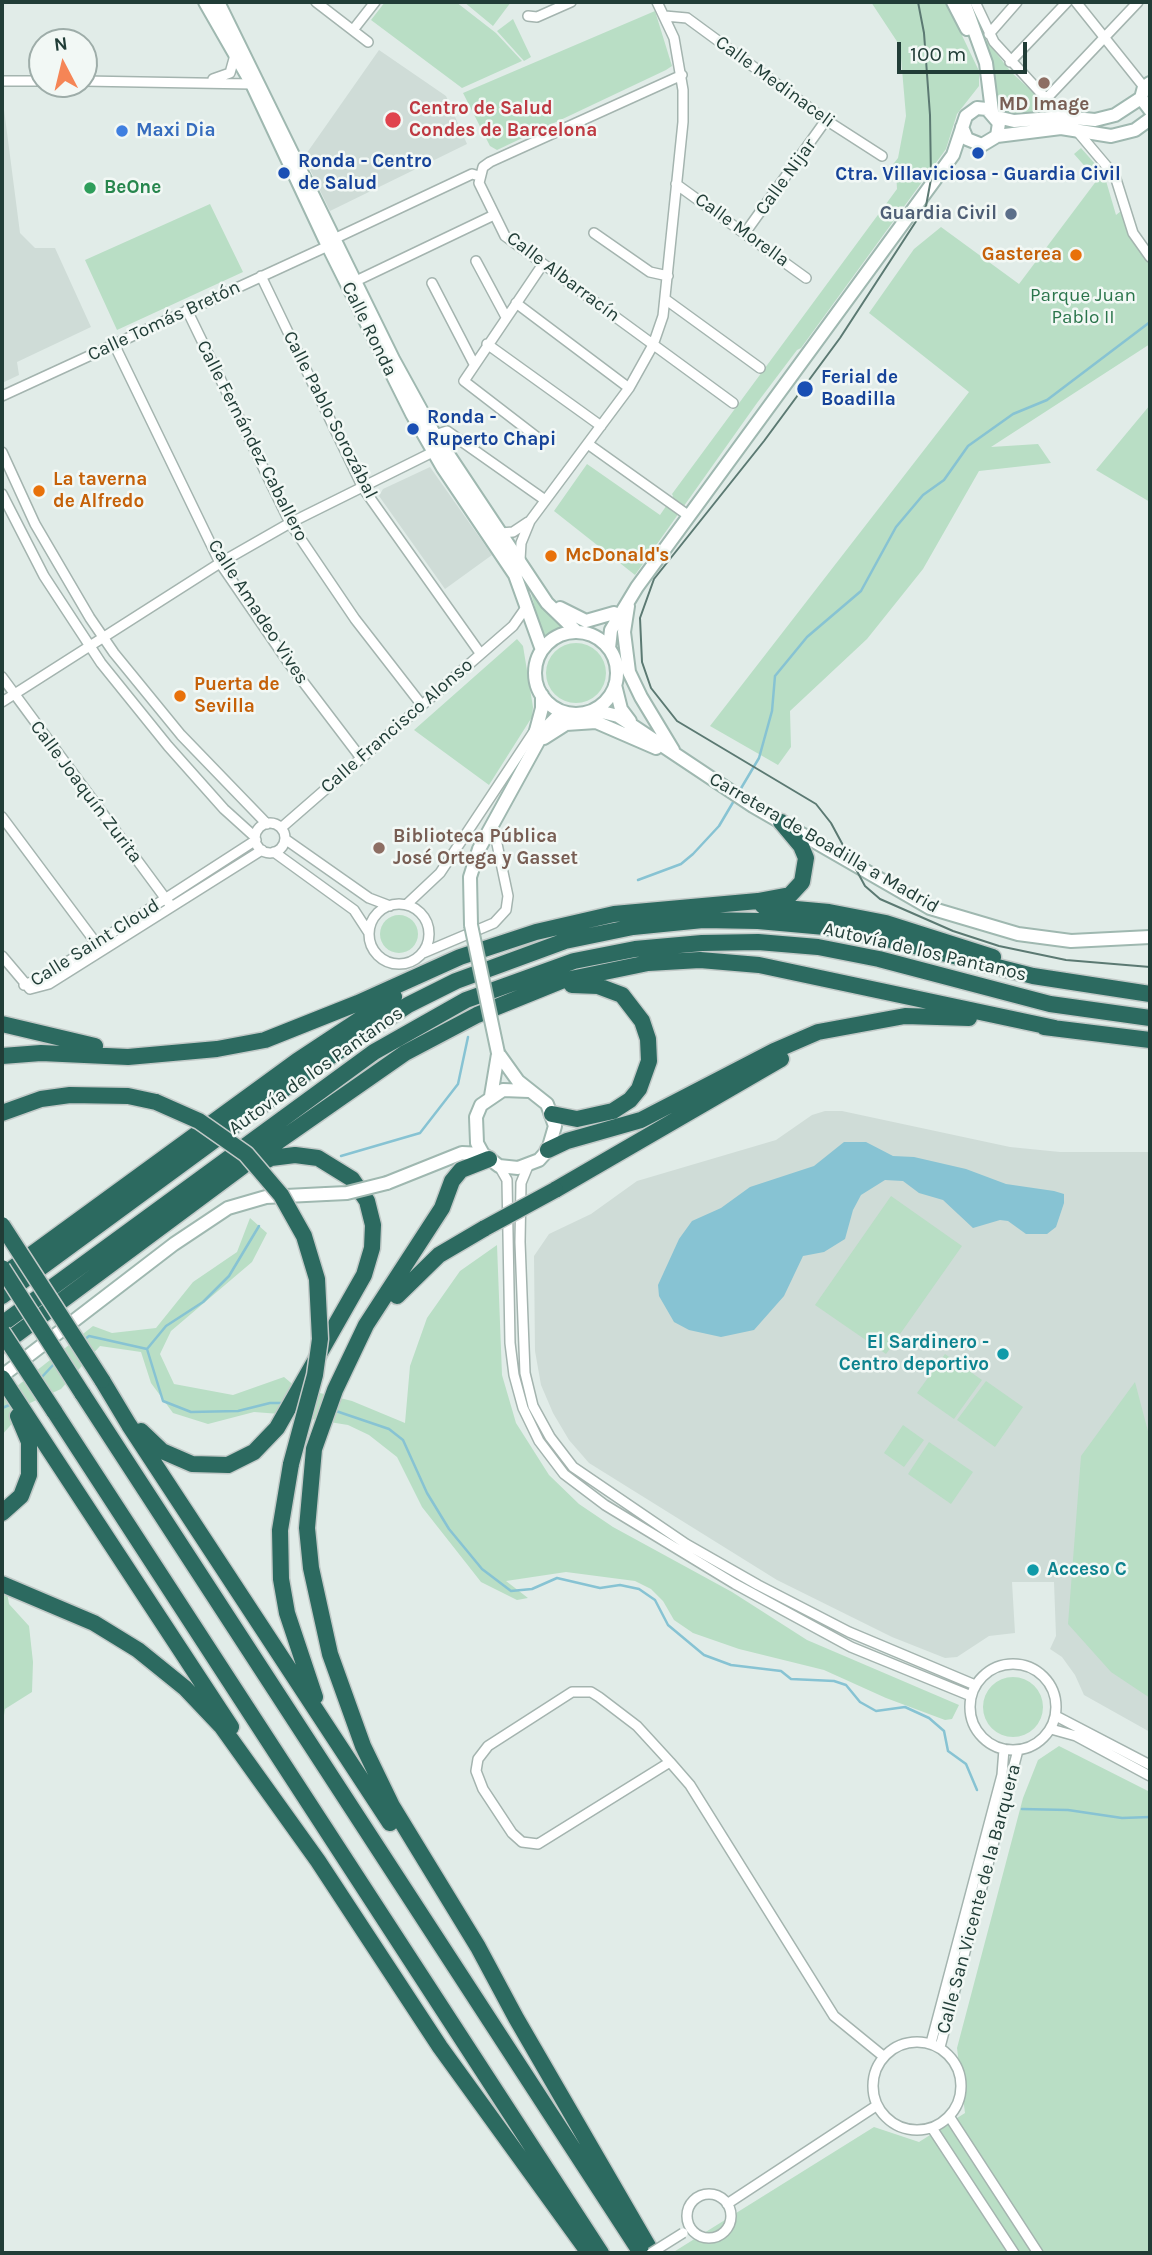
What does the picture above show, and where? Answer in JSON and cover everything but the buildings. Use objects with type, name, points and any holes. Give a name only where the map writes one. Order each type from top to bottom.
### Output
[{"type":"highway","points":[[2,1056],[41,1053],[128,1057],[265,1040],[486,949],[536,932],[614,914],[777,898],[796,890],[806,869],[806,858],[801,846],[781,822]]},
{"type":"highway","points":[[713,903],[829,912],[886,923],[957,943],[1024,969],[1033,976]]},
{"type":"highway","name":"Autovía de los Pantanos","points":[[2,1296],[310,1070],[408,1005],[456,981],[565,941],[633,927],[704,920],[758,920],[825,927],[883,938],[1033,976],[1150,994]]},
{"type":"highway","name":"Autovía de los Pantanos","points":[[2,1324],[374,1052],[466,1000],[574,961],[635,948],[702,943],[758,942],[818,947],[879,959],[1050,1004],[1150,1018]]},
{"type":"highway","points":[[2,1276],[297,1061],[386,1001],[486,949]]},
{"type":"highway","points":[[2,1345],[293,1129],[405,1053],[477,1015],[561,981],[648,963],[712,961],[759,965],[1055,1028]]},
{"type":"highway","points":[[542,990],[580,984],[598,986],[622,995],[642,1021],[648,1039],[649,1061],[646,1075],[630,1100],[613,1111],[592,1118],[577,1119],[552,1114]]},
{"type":"highway","points":[[548,1150],[567,1141],[641,1120],[774,1051],[818,1032],[870,1021],[905,1016],[947,1016],[1150,1040]]},
{"type":"highway","points":[[357,1347],[410,1280],[439,1255],[796,1051],[870,1021]]},
{"type":"highway","points":[[2,1024],[75,1044],[174,1053]]},
{"type":"highway","points":[[2,1112],[41,1099],[70,1095],[128,1096],[156,1102],[199,1121],[247,1154],[281,1195],[312,1258],[320,1300],[320,1339],[315,1375],[291,1464],[280,1530],[281,1579],[301,1661],[336,1739]]},
{"type":"highway","points":[[113,1397],[149,1441],[162,1451],[192,1464],[228,1465],[244,1459],[263,1445],[277,1428],[364,1275],[372,1248],[373,1225],[367,1201],[352,1179],[318,1158],[295,1155],[271,1158],[230,1177]]},
{"type":"highway","points":[[490,1160],[461,1170],[452,1181],[442,1208],[366,1325],[335,1390],[314,1449],[307,1528],[317,1606],[330,1654],[363,1746],[392,1806],[478,1947],[652,2253]]},
{"type":"highway","points":[[2,1225],[505,1998]]},
{"type":"highway","points":[[2,1268],[641,2253]]},
{"type":"highway","points":[[2,1332],[601,2253]]},
{"type":"highway","points":[[2,1377],[201,1679],[283,1811],[440,2047],[589,2253]]},
{"type":"highway","points":[[2,1391],[29,1442],[31,1459],[29,1475],[21,1496],[2,1513]]},
{"type":"highway","points":[[2,1583],[94,1623],[138,1650],[185,1688],[222,1727],[283,1811]]},
{"type":"street","name":"Calle Ronda","points":[[205,2],[252,84],[313,204],[433,452],[505,558],[527,606],[542,650]]},
{"type":"street","name":"Calle Ronda","points":[[218,2],[313,204]]},
{"type":"street","points":[[316,2],[368,42]]},
{"type":"street","points":[[353,30],[375,2]]},
{"type":"street","points":[[528,16],[537,17],[571,2]]},
{"type":"street","points":[[517,555],[530,521],[629,388],[653,345],[665,299],[683,122],[681,75],[674,38],[666,16],[657,2]]},
{"type":"street","points":[[953,2],[986,63]]},
{"type":"street","points":[[964,2],[986,63],[997,136]]},
{"type":"street","points":[[975,2],[989,34],[1010,62],[1063,117]]},
{"type":"street","points":[[989,34],[1017,2]]},
{"type":"street","points":[[1010,62],[1067,2]]},
{"type":"street","points":[[1076,2],[1145,89],[1150,110]]},
{"type":"street","points":[[1047,98],[1138,2]]},
{"type":"street","name":"Calle Medinaceli","points":[[666,16],[687,18],[826,120],[882,156]]},
{"type":"street","points":[[204,81],[230,73],[235,54]]},
{"type":"street","points":[[479,176],[490,162],[681,75]]},
{"type":"street","points":[[2,81],[28,81]]},
{"type":"street","points":[[98,81],[252,84]]},
{"type":"street","points":[[529,1091],[509,1072],[498,1054],[471,925],[470,877],[493,823],[550,723],[568,713],[594,710],[603,703],[615,685],[616,666],[609,649],[611,630],[629,598],[953,155],[965,116],[977,108],[989,84]]},
{"type":"street","points":[[977,108],[1014,121],[1063,117],[1106,118],[1126,110],[1145,89]]},
{"type":"street","points":[[953,155],[977,145],[988,144],[997,136],[1043,129],[1076,130],[1101,135],[1135,130],[1150,119]]},
{"type":"street","name":"Calle Nijar","points":[[745,233],[826,120]]},
{"type":"street","points":[[962,127],[968,139],[977,145]]},
{"type":"street","points":[[1076,130],[1119,183],[1131,229],[1150,257]]},
{"type":"street","points":[[1098,154],[1097,144],[1101,135]]},
{"type":"street","name":"Calle Tomás Bretón","points":[[2,396],[472,174],[479,176]]},
{"type":"street","name":"Calle Albarracín","points":[[479,176],[479,183],[505,236],[733,403]]},
{"type":"street","name":"Calle Morella","points":[[676,184],[806,278]]},
{"type":"street","points":[[356,281],[494,215]]},
{"type":"street","points":[[594,233],[650,272],[668,276]]},
{"type":"street","name":"Calle Ronda","points":[[332,242],[356,281],[435,435],[547,603],[583,633]]},
{"type":"street","points":[[476,261],[506,317]]},
{"type":"street","points":[[538,438],[464,381],[543,264]]},
{"type":"street","name":"Calle Pablo Sorozábal","points":[[261,275],[363,488],[480,653]]},
{"type":"street","points":[[432,283],[474,363]]},
{"type":"street","points":[[665,299],[760,368]]},
{"type":"street","points":[[516,303],[629,388]]},
{"type":"street","name":"Calle Fernández Caballero","points":[[187,310],[290,523],[355,618],[421,705]]},
{"type":"street","name":"Calle Amadeo Vives","points":[[114,344],[220,563],[288,662],[361,758]]},
{"type":"street","points":[[487,344],[601,426]]},
{"type":"street","points":[[435,435],[447,431],[545,500]]},
{"type":"street","points":[[588,444],[690,516]]},
{"type":"street","points":[[2,452],[35,524],[103,636],[181,735],[267,824],[281,828],[285,839],[369,898],[390,905],[406,905],[419,912],[428,925],[429,940],[422,953]]},
{"type":"street","points":[[2,702],[220,563],[290,523],[433,452]]},
{"type":"street","points":[[2,494],[44,576],[88,645],[168,746],[224,809],[256,839],[262,850],[274,852],[354,910],[369,933],[373,949],[385,960],[401,964],[494,923],[506,911],[508,896],[493,823]]},
{"type":"street","points":[[500,533],[519,529],[530,521]]},
{"type":"street","points":[[517,555],[513,541],[519,529]]},
{"type":"street","points":[[539,590],[579,619],[597,620],[614,613]]},
{"type":"street","points":[[527,761],[538,726],[542,695],[535,668],[542,650],[557,637],[583,633],[614,613],[629,598]]},
{"type":"street","points":[[629,598],[624,632],[629,672],[640,697],[678,759]]},
{"type":"street","name":"Calle Francisco Alonso","points":[[281,828],[513,626],[527,606]]},
{"type":"street","points":[[513,626],[533,624]]},
{"type":"street","points":[[583,633],[609,649]]},
{"type":"street","name":"Calle Joaquín Zurita","points":[[2,677],[168,902]]},
{"type":"street","name":"Carretera de Boadilla a Madrid","points":[[615,685],[621,709],[635,726]]},
{"type":"street","points":[[542,695],[549,704],[568,713]]},
{"type":"street","name":"Carretera de Boadilla a Madrid","points":[[594,710],[609,712],[635,726],[678,759],[753,806],[930,908],[1018,934],[1071,941],[1150,937]]},
{"type":"street","points":[[539,742],[566,724],[596,722],[678,759]]},
{"type":"street","points":[[406,905],[440,873],[538,726]]},
{"type":"street","points":[[2,817],[99,947]]},
{"type":"street","points":[[256,839],[259,828],[267,824]]},
{"type":"street","name":"Calle Saint Cloud","points":[[2,956],[23,985],[38,989],[49,985],[99,947],[256,839]]},
{"type":"street","points":[[274,852],[282,848],[285,839]]},
{"type":"street","name":"Calle Saint Cloud","points":[[168,902],[262,850]]},
{"type":"street","points":[[369,933],[373,918],[390,905]]},
{"type":"street","points":[[491,1096],[498,1054]]},
{"type":"street","points":[[2,1377],[120,1284],[228,1208],[266,1196],[347,1193],[387,1183],[459,1150],[474,1130],[481,1105],[491,1096],[516,1088],[529,1091],[539,1096],[552,1114],[555,1126],[548,1150],[528,1166],[522,1183],[520,1241],[525,1373],[533,1406],[550,1437],[573,1467],[686,1544],[849,1632],[975,1685]]},
{"type":"street","points":[[474,1130],[490,1160],[507,1180],[510,1343],[514,1375],[523,1408],[539,1441],[564,1474],[606,1505],[735,1584],[851,1647],[971,1696]]},
{"type":"street","points":[[445,1158],[471,1151],[490,1160],[528,1166]]},
{"type":"street","points":[[1025,1665],[1037,1670],[1049,1682],[1056,1696],[1056,1716],[1051,1729],[1032,1746],[1018,1750],[1004,1749],[986,1741],[975,1728],[970,1711],[975,1685],[998,1666],[1025,1665]]},
{"type":"street","points":[[670,1762],[551,1839],[538,1844],[522,1842],[512,1833],[483,1789],[476,1771],[478,1759],[488,1746],[572,1692],[582,1691],[599,1697],[638,1726],[670,1762],[690,1785],[834,2015],[883,2056]]},
{"type":"street","points":[[1056,1716],[1150,1765]]},
{"type":"street","points":[[1051,1729],[1076,1737],[1150,1776]]},
{"type":"street","name":"Calle San Vicente de la Barquera","points":[[936,2045],[1002,1774],[1004,1749]]},
{"type":"street","name":"Calle San Vicente de la Barquera","points":[[936,2045],[1018,1750]]},
{"type":"street","points":[[915,2041],[936,2045],[952,2058],[961,2076],[960,2097],[949,2116],[932,2128],[907,2130],[889,2122],[876,2106],[872,2078],[883,2056],[897,2045],[915,2041]]},
{"type":"street","points":[[727,2204],[876,2106]]},
{"type":"street","points":[[949,2116],[1038,2253]]},
{"type":"street","points":[[932,2128],[1014,2253]]},
{"type":"street","points":[[710,2195],[727,2204],[731,2220],[728,2228],[719,2236],[705,2238],[686,2230],[687,2214],[695,2200],[710,2195]]},
{"type":"street","points":[[652,2253],[686,2230]]},
{"type":"shaded area","name":"Centro de Salud Condes de Barcelona","points":[[379,50],[446,96],[467,144],[330,211],[304,157]]},
{"type":"shaded area","points":[[2,94],[20,233],[35,248],[55,248],[91,327],[17,362],[19,375],[2,383]]},
{"type":"shaded area","points":[[430,467],[492,555],[445,589],[379,496],[383,489]]},
{"type":"shaded area","points":[[825,1111],[842,1111],[1010,1147],[1060,1152],[1150,1152],[1150,1732],[1084,1695],[1075,1675],[1062,1657],[1050,1649],[1056,1636],[1054,1582],[1012,1582],[1015,1633],[989,1636],[957,1657],[945,1658],[892,1637],[777,1580],[589,1463],[569,1440],[553,1413],[541,1385],[535,1351],[534,1256],[549,1234],[591,1214],[637,1181],[776,1140],[812,1115]]},
{"type":"green space","points":[[385,2],[456,2],[496,33],[522,61],[462,88],[371,20]]},
{"type":"green space","points":[[464,2],[511,2],[493,26]]},
{"type":"green space","points":[[871,2],[946,2],[979,71],[979,86],[957,114],[946,149],[801,348],[757,403],[635,575],[554,511],[587,464],[660,515],[672,494],[897,189],[896,171],[891,167],[898,158],[906,116],[900,46]]},
{"type":"green space","points":[[655,11],[672,66],[497,150],[490,146],[463,93]]},
{"type":"green space","points":[[513,19],[531,57],[524,61],[497,31]]},
{"type":"green space","points":[[983,36],[1011,72],[1046,104],[1047,113],[1009,115],[996,108],[995,77]]},
{"type":"green space","name":"Parque Juan Pablo II","points":[[1081,148],[1104,174],[1116,215],[1121,211],[1137,246],[1150,262],[1150,344],[991,447],[1038,444],[1051,463],[979,471],[923,569],[867,639],[790,711],[791,747],[778,765],[710,726],[969,392],[869,313],[914,249],[941,227],[1019,284],[1097,180],[1074,154]]},
{"type":"green space","points":[[210,204],[243,272],[117,330],[85,260]]},
{"type":"green space","points":[[1150,405],[1150,502],[1096,470]]},
{"type":"green space","points":[[529,586],[568,628],[555,632],[544,640]]},
{"type":"green space","points":[[517,639],[523,646],[533,707],[532,717],[489,785],[414,730]]},
{"type":"green space","points":[[570,643],[582,643],[601,656],[606,673],[604,685],[593,698],[582,703],[570,703],[551,690],[546,679],[546,667],[559,648]]},
{"type":"green space","points":[[399,915],[413,920],[418,934],[413,948],[399,953],[385,948],[380,934],[385,920]]},
{"type":"green space","points":[[891,1196],[962,1246],[886,1354],[815,1305]]},
{"type":"green space","points":[[250,1218],[267,1233],[252,1262],[171,1331],[160,1354],[174,1384],[233,1395],[284,1377],[296,1387],[352,1401],[405,1423],[410,1366],[427,1318],[460,1271],[497,1245],[502,1375],[516,1423],[549,1475],[579,1504],[613,1527],[732,1592],[807,1640],[959,1705],[952,1719],[945,1720],[886,1698],[824,1670],[739,1649],[693,1633],[674,1620],[663,1601],[651,1589],[635,1581],[566,1572],[506,1581],[528,1598],[517,1600],[481,1582],[422,1507],[397,1457],[369,1435],[348,1425],[280,1414],[254,1412],[208,1424],[173,1413],[151,1383],[141,1352],[100,1346],[61,1389],[30,1403],[2,1435],[2,1398],[93,1326],[112,1333],[156,1328],[193,1282],[237,1252]]},
{"type":"green space","points":[[945,1354],[982,1380],[954,1419],[917,1393]]},
{"type":"green space","points":[[986,1381],[1023,1407],[995,1447],[957,1420]]},
{"type":"green space","points":[[1135,1382],[1150,1439],[1150,1698],[1111,1672],[1068,1624],[1081,1456]]},
{"type":"green space","points":[[903,1425],[924,1440],[904,1467],[884,1453]]},
{"type":"green space","points":[[929,1442],[973,1472],[951,1504],[908,1474]]},
{"type":"green space","points":[[2,1562],[9,1604],[29,1626],[33,1662],[32,1692],[5,1709],[2,1728]]},
{"type":"green space","points":[[1013,1677],[1030,1682],[1038,1690],[1043,1707],[1038,1724],[1030,1732],[1013,1737],[996,1732],[988,1724],[983,1707],[988,1690],[996,1682]]},
{"type":"green space","points":[[1059,1746],[1150,1792],[1150,2253],[672,2253],[874,2127],[919,2142],[965,2113],[957,2048],[1023,1798],[1038,1760]]},
{"type":"water","points":[[844,1142],[866,1142],[893,1156],[914,1157],[966,1169],[1006,1184],[1064,1194],[1064,1203],[1056,1227],[1047,1234],[1026,1234],[1008,1221],[1000,1220],[973,1228],[943,1200],[919,1193],[903,1181],[885,1180],[861,1195],[853,1210],[845,1239],[824,1252],[803,1256],[784,1296],[754,1330],[721,1337],[689,1330],[674,1322],[659,1296],[658,1285],[679,1239],[692,1221],[721,1208],[750,1187],[814,1166]]},
{"type":"waterway","points":[[740,790],[759,758],[772,711],[775,676],[807,637],[861,591],[896,527],[923,495],[944,480],[968,446],[1013,414],[1047,400],[1150,322]]},
{"type":"waterway","points":[[638,880],[681,864],[693,854],[719,826],[735,799]]},
{"type":"waterway","points":[[341,1156],[420,1133],[458,1084],[468,1037]]},
{"type":"waterway","points":[[84,1340],[89,1336],[147,1349],[166,1326],[203,1302],[229,1276],[259,1226]]},
{"type":"waterway","points":[[147,1349],[163,1401],[191,1412],[238,1411],[270,1403],[285,1403]]},
{"type":"waterway","points":[[40,1379],[54,1364]]},
{"type":"waterway","points":[[2,1408],[12,1404]]},
{"type":"waterway","points":[[333,1410],[389,1429],[403,1440],[427,1493],[449,1529],[482,1569],[511,1591],[532,1589],[557,1578],[600,1588],[620,1585],[639,1589],[655,1600],[668,1625],[704,1655],[731,1665],[781,1671],[791,1679],[834,1681],[846,1685],[860,1702],[876,1711],[905,1707],[929,1718],[944,1731],[948,1751],[966,1764],[977,1790]]},
{"type":"waterway","points":[[1022,1809],[1068,1810],[1122,1818],[1150,1817]]},
{"type":"tram line","points":[[918,2],[924,33],[930,115],[931,179],[926,206],[840,338],[764,441],[654,579],[640,618],[642,662],[651,688],[677,721],[816,804],[831,823],[865,886],[880,899],[953,931],[999,946],[1066,960],[1150,967]]},
{"type":"place","name":"MD Image","points":[[1044,83]]},
{"type":"place","name":"Centro de Salud Condes de Barcelona","points":[[393,120]]},
{"type":"place","name":"Maxi Dia","points":[[122,131]]},
{"type":"place","name":"Ctra. Villaviciosa - Guardia Civil","points":[[978,153]]},
{"type":"place","name":"Ronda - Centro de Salud","points":[[284,173]]},
{"type":"place","name":"BeOne","points":[[90,188]]},
{"type":"place","name":"Guardia Civil","points":[[1011,214]]},
{"type":"place","name":"Gasterea","points":[[1076,255]]},
{"type":"place","name":"Ferial de Boadilla","points":[[805,389]]},
{"type":"place","name":"Ronda - Ruperto Chapi","points":[[413,429]]},
{"type":"place","name":"La taverna de Alfredo","points":[[39,491]]},
{"type":"place","name":"McDonald's","points":[[551,556]]},
{"type":"place","name":"Puerta de Sevilla","points":[[180,696]]},
{"type":"place","name":"Biblioteca Pública José Ortega y Gasset","points":[[379,848]]},
{"type":"place","name":"El Sardinero - Centro deportivo","points":[[1003,1354]]},
{"type":"place","name":"Acceso C","points":[[1033,1570]]}]
